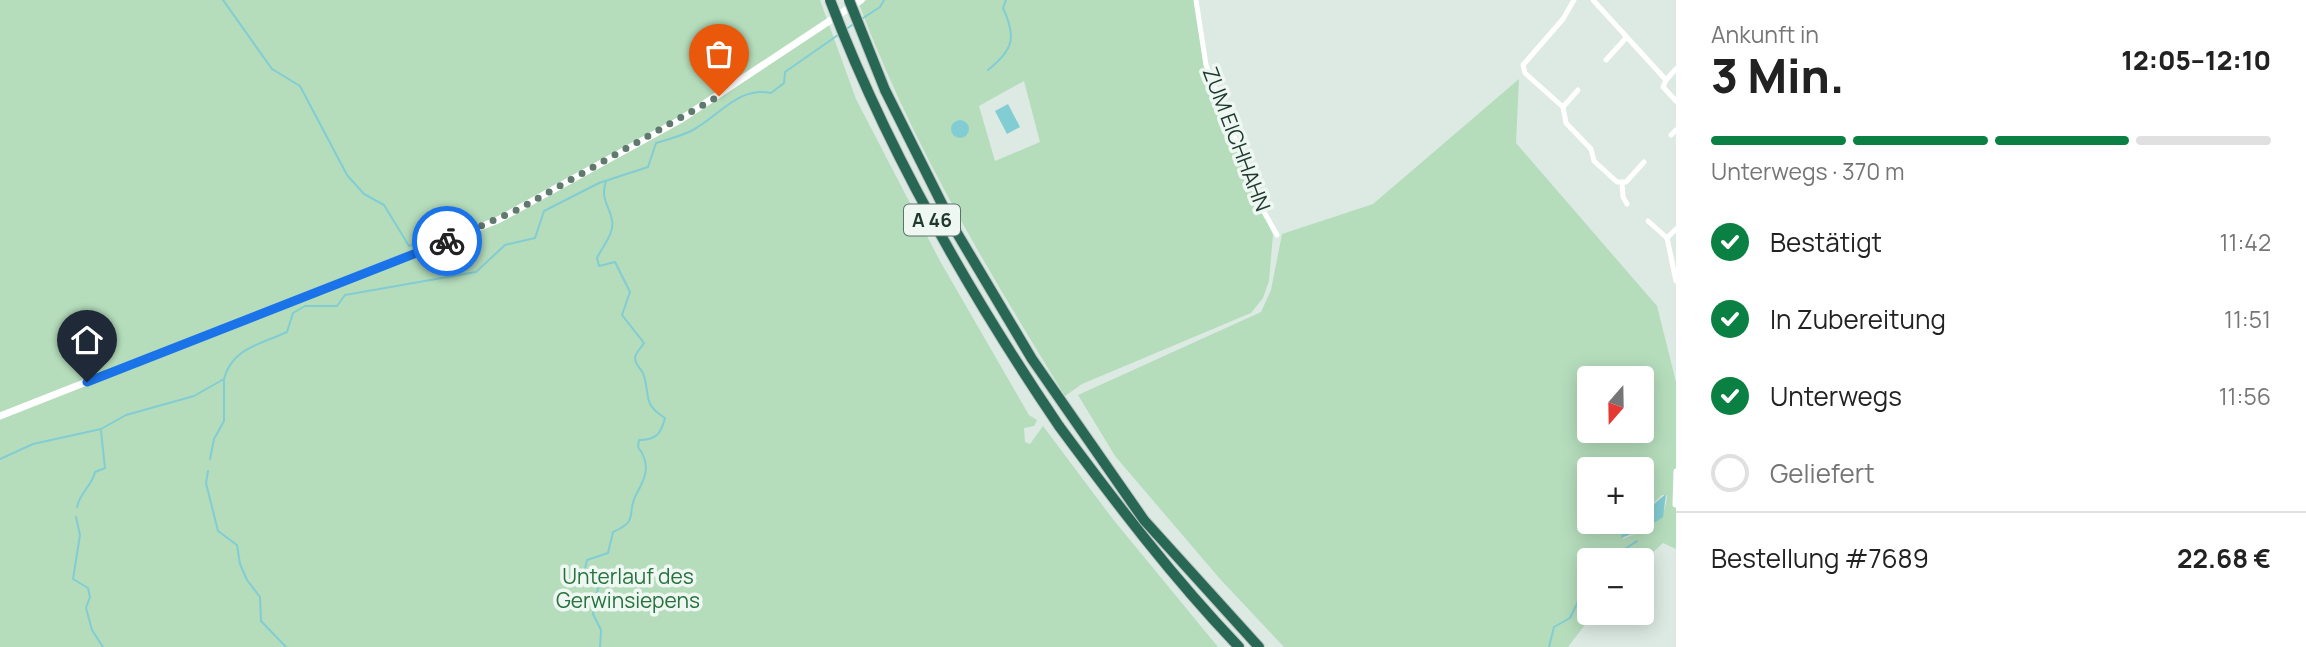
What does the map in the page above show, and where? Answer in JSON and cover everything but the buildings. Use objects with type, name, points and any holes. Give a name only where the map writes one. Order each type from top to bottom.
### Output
[{"type":"highway","name":"A 46","points":[[830,0],[871,98],[941,237],[1023,372],[1135,529],[1197,603],[1239,647]]},
{"type":"highway","name":"A 46","points":[[849,0],[885,90],[954,228],[1032,359],[1144,520],[1259,647]]},
{"type":"street","points":[[0,416],[498,220],[680,120],[860,0]]},
{"type":"street","name":"ZUM EICHHAHN","points":[[1196,0],[1206,65],[1264,212],[1277,235]]},
{"type":"street","points":[[1574,0],[1523,65],[1525,73],[1563,107],[1566,123],[1591,149],[1594,161],[1622,183],[1623,197],[1627,204]]},
{"type":"street","points":[[1593,0],[1666,80]]},
{"type":"street","points":[[1606,60],[1626,38]]},
{"type":"street","points":[[1676,69],[1663,87],[1676,101]]},
{"type":"street","points":[[1563,107],[1578,90]]},
{"type":"street","points":[[1622,183],[1644,162]]},
{"type":"street","points":[[1648,221],[1667,238],[1676,281]]},
{"type":"street","points":[[1667,238],[1676,229]]},
{"type":"street","points":[[1675,505],[1676,471]]},
{"type":"green space","name":"Unterlauf des Gerwinsiepens","points":[[0,0],[820,0],[856,99],[940,261],[1029,415],[1037,420],[1034,426],[1024,428],[1025,442],[1030,444],[1043,426],[1112,518],[1218,647],[0,647]]},
{"type":"green space","points":[[867,0],[1194,0],[1204,66],[1273,235],[1269,281],[1263,298],[1251,313],[1082,384],[1065,396],[979,253],[926,156],[859,4]],"holes":[[[1024,81],[1040,142],[995,161],[979,106]]]},
{"type":"green space","points":[[1519,79],[1516,143],[1657,306],[1676,382],[1676,549],[1663,543],[1654,551],[1654,548],[1577,548],[1577,625],[1585,625],[1568,647],[1284,647],[1220,579],[1115,456],[1078,395],[1261,312],[1271,290],[1282,234],[1373,204]]},
{"type":"water","points":[[1008,104],[1020,127],[1007,134],[995,111]]},
{"type":"water","points":[[956,120],[964,120],[969,129],[967,136],[956,138],[951,133],[951,125]]},
{"type":"water","points":[[1666,494],[1663,517],[1654,523],[1654,504]]},
{"type":"waterway","points":[[223,0],[272,69],[300,86],[347,175],[364,194],[384,205],[409,246],[450,228],[451,231]]},
{"type":"waterway","points":[[860,20],[880,7],[884,0]]},
{"type":"waterway","points":[[988,70],[1003,56],[1010,43],[1010,28],[1003,8],[1006,0]]},
{"type":"waterway","points":[[845,30],[855,23]]},
{"type":"waterway","points":[[0,459],[33,444],[101,429],[126,415],[194,396],[224,379],[234,360],[249,348],[287,332],[293,313],[305,306],[337,306],[345,295],[476,272],[505,245],[535,238],[544,211],[599,183],[648,167],[656,143],[693,130],[739,98],[760,92],[771,93],[784,83],[785,72],[838,35]]},
{"type":"waterway","points":[[600,647],[601,630],[593,614],[598,588],[584,573],[587,560],[608,553],[613,532],[630,520],[634,500],[646,470],[645,459],[638,447],[639,440],[657,435],[665,418],[657,413],[650,403],[643,373],[635,360],[644,343],[622,315],[630,292],[615,262],[599,266],[597,258],[610,235],[612,225],[604,197],[606,181]]},
{"type":"waterway","points":[[459,247],[459,274]]},
{"type":"waterway","points":[[210,459],[214,439],[224,421],[224,380]]},
{"type":"waterway","points":[[77,507],[95,472],[105,468],[101,431]]},
{"type":"waterway","points":[[208,471],[206,483],[218,531],[237,545],[240,564],[247,580],[260,597],[261,621],[286,647]]},
{"type":"waterway","points":[[76,517],[80,535],[73,579],[88,588],[90,597],[86,608],[92,630],[103,647]]},
{"type":"waterway","points":[[1626,548],[1637,541]]},
{"type":"waterway","points":[[1549,647],[1554,627],[1570,618],[1577,604]]},
{"type":"way so far","points":[[447,241],[519,209],[662,131],[719,96]]},
{"type":"route","points":[[87,382],[447,241]]}]
